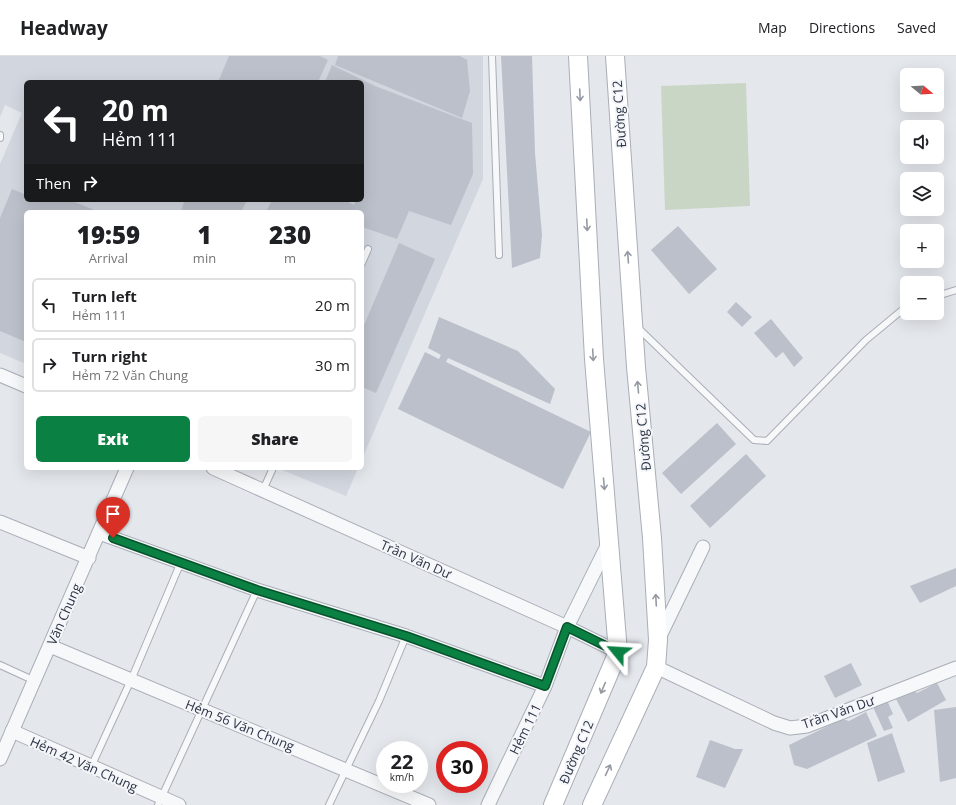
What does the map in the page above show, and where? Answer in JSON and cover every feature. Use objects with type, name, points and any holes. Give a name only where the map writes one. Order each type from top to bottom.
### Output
[{"type":"main road","name":"Đường C12","points":[[553,805],[618,652],[594,359],[578,56]]},
{"type":"main road","name":"Đường C12","points":[[592,805],[656,667],[658,640],[652,538],[633,322],[615,56]]},
{"type":"street","points":[[0,375],[24,385]]},
{"type":"street","name":"Văn Chung","points":[[0,759],[126,470]]},
{"type":"street","name":"Trần Văn Dư","points":[[217,470],[567,627],[618,652]]},
{"type":"street","points":[[0,522],[89,558]]},
{"type":"street","points":[[99,533],[257,590],[406,636],[545,686]]},
{"type":"street","name":"Hẻm 111","points":[[488,805],[545,686],[567,627],[609,542]]},
{"type":"street","points":[[658,640],[703,546]]},
{"type":"street","name":"Hẻm 56 Văn Chung","points":[[50,646],[429,805]]},
{"type":"street","name":"Trần Văn Dư","points":[[656,667],[774,723],[790,728],[807,726],[956,668]]},
{"type":"street","name":"Hẻm 42 Văn Chung","points":[[12,731],[91,766],[160,802],[179,805]]},
{"type":"lane","points":[[492,56],[499,255]]},
{"type":"lane","points":[[364,258],[368,249]]},
{"type":"lane","points":[[944,294],[956,290]]},
{"type":"lane","points":[[633,322],[754,440],[767,441],[866,340],[900,312]]},
{"type":"lane","points":[[263,490],[272,470]]},
{"type":"lane","points":[[91,766],[131,680],[181,562]]},
{"type":"lane","points":[[160,802],[257,590]]},
{"type":"lane","points":[[329,805],[379,700],[406,636]]},
{"type":"lane","points":[[0,666],[35,681]]},
{"type":"shaded area","points":[[0,56],[483,56],[483,179],[364,454],[364,210],[24,210],[24,363],[0,353],[0,164],[22,113],[5,105],[0,117]]},
{"type":"shaded area","points":[[282,470],[357,470],[346,496]]},
{"type":"green space","points":[[746,83],[750,206],[665,210],[661,86]]},
{"type":"building","points":[[229,56],[320,56],[328,60],[319,80],[219,80]]},
{"type":"building","points":[[338,56],[460,56],[467,60],[470,91],[462,118],[335,65]]},
{"type":"building","points":[[501,56],[532,56],[535,153],[542,235],[540,258],[512,268]]},
{"type":"building","points":[[332,65],[363,80],[326,80]]},
{"type":"building","points":[[364,81],[472,123],[473,174],[451,225],[409,211],[397,239],[364,228],[364,210],[267,210],[271,202],[348,202],[354,205],[355,202],[364,202]]},
{"type":"building","points":[[12,189],[24,194],[24,202],[75,202],[94,210],[24,210],[24,341],[0,331],[0,218]]},
{"type":"building","points":[[184,202],[246,202],[242,210],[181,210]]},
{"type":"building","points":[[678,226],[717,269],[689,294],[651,250]]},
{"type":"building","points":[[399,243],[435,259],[376,393],[364,388],[364,325]]},
{"type":"building","points":[[736,302],[752,317],[742,327],[727,312]]},
{"type":"building","points":[[439,317],[518,351],[555,389],[550,404],[448,358],[446,362],[591,432],[563,489],[398,409],[425,352],[439,359],[441,355],[428,348]]},
{"type":"building","points":[[771,319],[803,358],[794,367],[783,352],[776,358],[754,333]]},
{"type":"building","points":[[717,423],[736,444],[681,494],[662,473]]},
{"type":"building","points":[[746,454],[766,476],[710,528],[690,506]]},
{"type":"building","points":[[956,568],[956,586],[920,603],[910,586]]},
{"type":"building","points":[[851,663],[862,685],[835,698],[824,676]]},
{"type":"building","points":[[937,683],[946,700],[908,722],[896,699],[897,691],[907,687],[917,693]]},
{"type":"building","points":[[887,700],[893,714],[888,717],[893,728],[884,731],[873,707]]},
{"type":"building","points":[[956,707],[956,778],[940,782],[934,710]]},
{"type":"building","points":[[866,712],[877,736],[807,769],[794,765],[789,745],[842,719],[849,721]]},
{"type":"building","points":[[892,733],[905,772],[878,782],[867,743]]},
{"type":"building","points":[[710,740],[735,749],[743,749],[725,788],[696,777]]},
{"type":"route","points":[[113,538],[257,590],[406,636],[545,686],[567,627],[618,652]]}]
